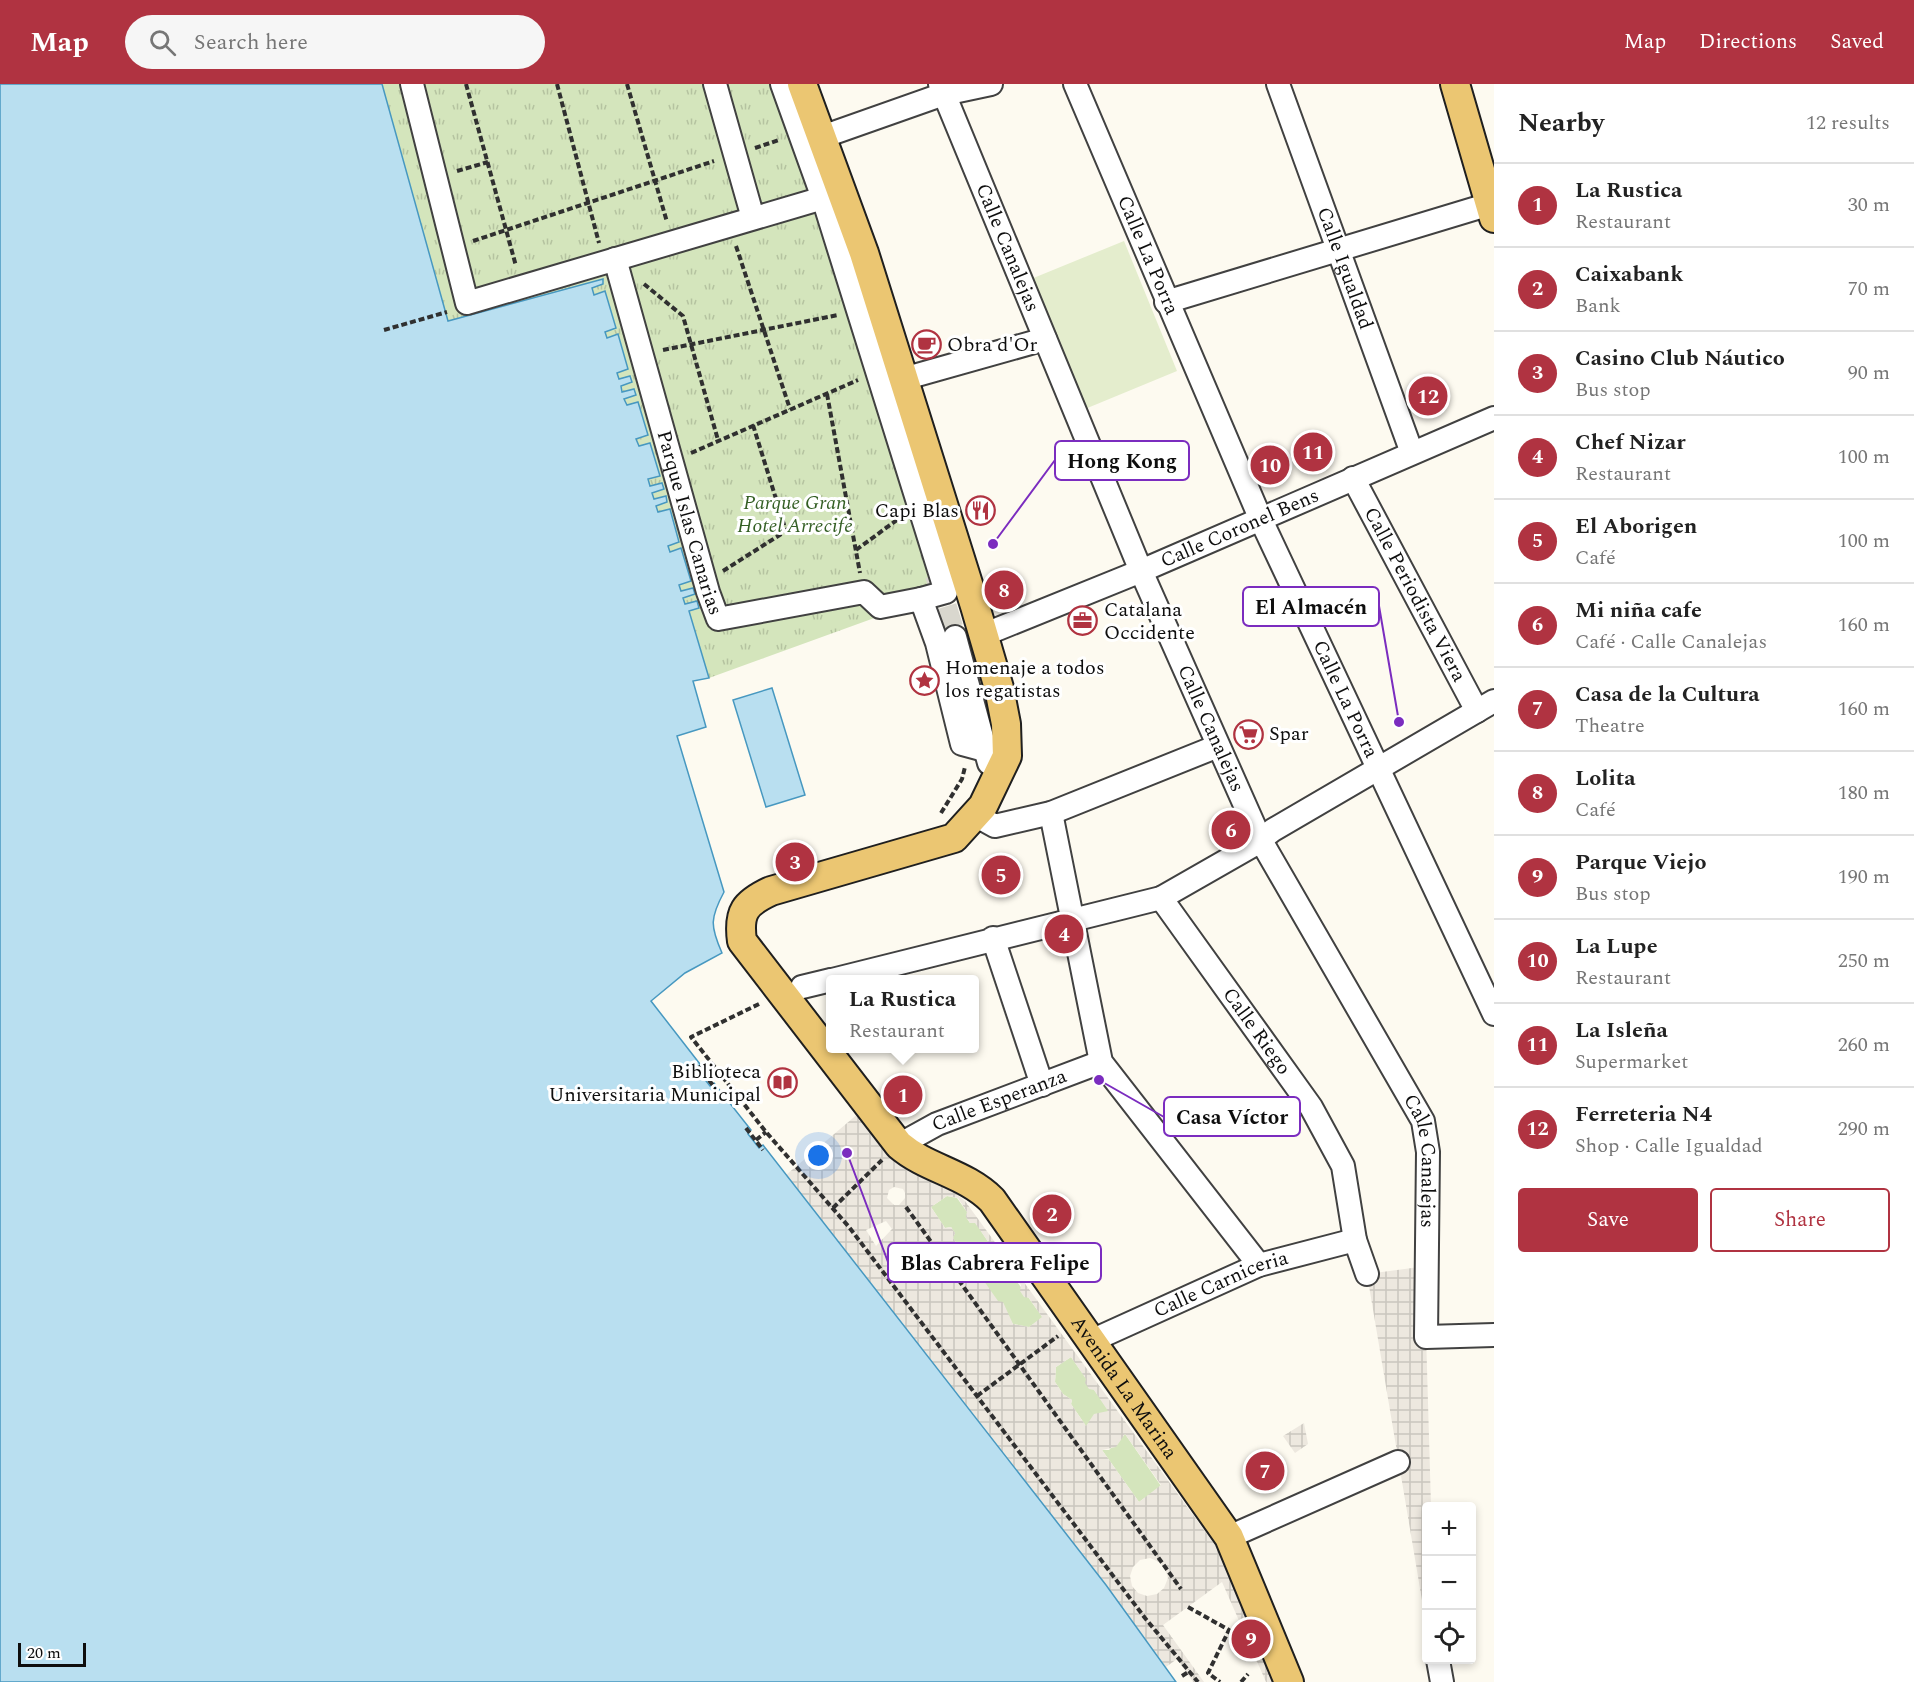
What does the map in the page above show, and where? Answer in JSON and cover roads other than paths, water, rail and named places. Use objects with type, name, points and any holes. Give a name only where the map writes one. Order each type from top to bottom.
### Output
[{"type":"main road","points":[[802,84],[811,135],[864,253],[891,376],[983,634],[1006,724],[1007,756],[985,799]]},
{"type":"main road","points":[[1455,84],[1491,199]]},
{"type":"main road","name":"Avenida La Marina","points":[[826,1039],[792,990],[742,941],[740,923],[745,908],[756,897],[771,891],[954,838],[985,799]]},
{"type":"main road","name":"Avenida La Marina","points":[[835,1053],[899,1145],[921,1162],[978,1187],[992,1200],[1229,1537],[1289,1682]]},
{"type":"street","points":[[412,84],[467,303],[824,198]]},
{"type":"street","points":[[715,84],[753,218]]},
{"type":"street","points":[[782,84],[811,135],[824,198],[859,311],[891,376],[919,504],[946,592],[921,599],[937,643],[962,744],[987,752]]},
{"type":"street","points":[[811,135],[942,89],[992,84]]},
{"type":"street","name":"Calle La Porra","points":[[1075,84],[1166,303],[1261,520],[1494,1014]]},
{"type":"street","name":"Calle Igualdad","points":[[1278,84],[1336,251],[1412,453]]},
{"type":"street","name":"Calle Canalejas","points":[[942,89],[1141,571],[1260,839],[1423,1121],[1428,1152],[1426,1337],[1494,1335]]},
{"type":"street","points":[[1166,303],[1336,251],[1491,199]]},
{"type":"street","name":"Parque Islas Canarias","points":[[609,261],[643,354],[705,583],[718,619],[864,592],[880,607],[921,599]]},
{"type":"street","points":[[891,376],[1045,339]]},
{"type":"street","name":"Calle Coronel Bens","points":[[983,634],[1141,571],[1494,418]]},
{"type":"street","name":"Calle Periodista Viera","points":[[1353,478],[1485,706]]},
{"type":"street","points":[[955,638],[987,752],[985,799],[995,826],[1052,813],[1218,746]]},
{"type":"street","points":[[874,975],[891,973],[993,938],[1161,898],[1485,706]]},
{"type":"street","points":[[1052,813],[1101,1062],[1259,1265]]},
{"type":"street","name":"Calle Riego","points":[[1161,898],[1311,1107],[1343,1166],[1355,1240],[1367,1274]]},
{"type":"street","points":[[993,938],[1042,1085]]},
{"type":"street","points":[[792,990],[826,982]]},
{"type":"street","name":"Calle Esperanza","points":[[899,1145],[938,1124],[1101,1062]]},
{"type":"street","name":"Calle Carniceria","points":[[1091,1341],[1259,1265],[1355,1240]]},
{"type":"street","points":[[1229,1537],[1398,1462]]},
{"type":"street","points":[[1439,1664],[1442,1682]]},
{"type":"water","points":[[0,84],[382,84],[448,321],[603,279],[603,284],[592,288],[594,295],[605,291],[616,328],[605,332],[607,338],[618,334],[628,369],[617,373],[619,379],[630,376],[632,382],[621,386],[622,392],[634,389],[636,395],[624,399],[627,405],[638,402],[648,435],[636,439],[639,446],[650,443],[660,476],[648,479],[650,486],[662,483],[664,489],[652,493],[654,499],[666,496],[667,502],[656,506],[658,512],[670,509],[679,542],[668,546],[670,552],[681,548],[691,581],[679,585],[681,591],[693,588],[695,594],[683,598],[685,604],[697,601],[699,608],[689,611],[709,678],[693,681],[706,727],[677,736],[724,892],[713,922],[715,936],[722,953],[685,973],[651,1001],[703,1068],[699,1072],[710,1086],[714,1083],[751,1130],[748,1134],[759,1148],[763,1145],[1106,1585],[1176,1682],[0,1682]]},
{"type":"water","points":[[772,688],[805,795],[766,807],[733,700]]},
{"type":"tunnel","points":[[936,575],[955,637]]},
{"type":"place","name":"Obra d'Or","points":[[926,345]]},
{"type":"place","name":"Ferreteria N4","points":[[1428,396]]},
{"type":"place","name":"La Isleña","points":[[1313,452]]},
{"type":"place","name":"La Lupe","points":[[1270,465]]},
{"type":"place","name":"Capi Blas","points":[[980,511]]},
{"type":"place","name":"Hong Kong","points":[[993,544]]},
{"type":"place","name":"Lolita","points":[[1004,590]]},
{"type":"place","name":"Catalana Occidente","points":[[1083,621]]},
{"type":"place","name":"Homenaje a todos los regatistas","points":[[924,680]]},
{"type":"place","name":"El Almacén","points":[[1399,722]]},
{"type":"place","name":"Spar","points":[[1248,734]]},
{"type":"place","name":"Mi niña cafe","points":[[1231,830]]},
{"type":"place","name":"Casino Club Náutico","points":[[795,862]]},
{"type":"place","name":"El Aborigen","points":[[1001,875]]},
{"type":"place","name":"Chef Nizar","points":[[1064,934]]},
{"type":"place","name":"Casa Víctor","points":[[1099,1080]]},
{"type":"place","name":"Biblioteca Universitaria Municipal","points":[[782,1083]]},
{"type":"place","name":"La Rustica","points":[[903,1095]]},
{"type":"place","name":"Blas Cabrera Felipe","points":[[847,1153]]},
{"type":"place","name":"Caixabank","points":[[1052,1214]]},
{"type":"place","name":"Casa de la Cultura","points":[[1265,1471]]},
{"type":"place","name":"Parque Viejo","points":[[1251,1639]]},
{"type":"park label","name":"Parque Gran Hotel Arrecife","points":[[795,514]]}]
